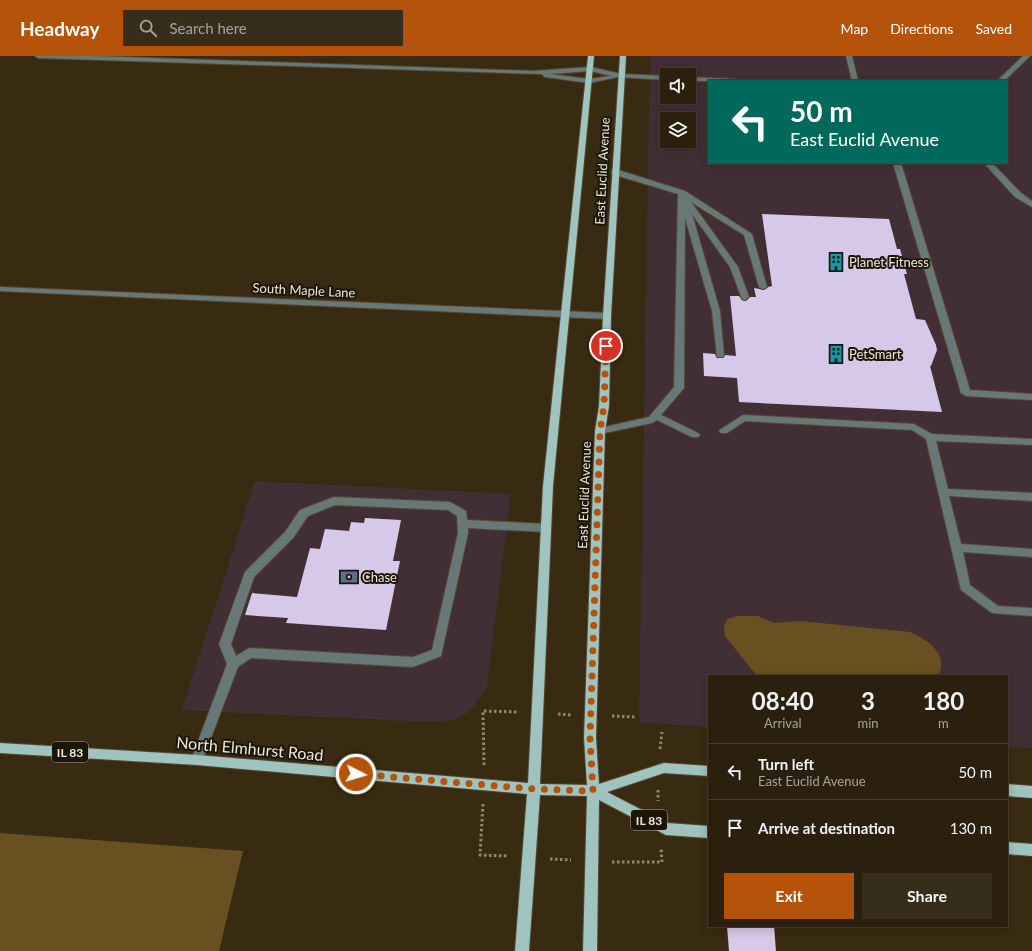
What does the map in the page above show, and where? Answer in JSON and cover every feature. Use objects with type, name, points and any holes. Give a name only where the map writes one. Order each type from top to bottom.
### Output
[{"type":"main road","name":"East Euclid Avenue","points":[[522,951],[534,789],[546,528],[565,314],[591,56]]},
{"type":"main road","name":"East Euclid Avenue","points":[[590,951],[593,791],[590,738],[600,431],[604,406],[607,316],[623,56]]},
{"type":"main road","name":"North Elmhurst Road","points":[[0,748],[197,760],[534,789],[593,791],[664,768],[708,771]]},
{"type":"main road","points":[[1008,790],[1032,792]]},
{"type":"main road","name":"North Elmhurst Road","points":[[593,791],[666,829],[708,832]]},
{"type":"main road","points":[[1008,848],[1032,850]]},
{"type":"street","points":[[38,56],[534,73],[590,70],[622,76],[660,78]]},
{"type":"street","points":[[849,56],[855,80]]},
{"type":"street","points":[[1001,80],[1027,56]]},
{"type":"street","points":[[534,73],[589,81],[622,76]]},
{"type":"street","points":[[696,79],[712,80]]},
{"type":"street","points":[[897,164],[966,393],[1032,397]]},
{"type":"street","points":[[989,164],[1018,195],[1032,205]]},
{"type":"street","points":[[615,172],[682,193],[748,234],[763,287]]},
{"type":"street","points":[[682,193],[734,267],[745,297]]},
{"type":"street","points":[[682,193],[716,312],[720,354]]},
{"type":"street","points":[[600,431],[652,420],[679,388],[682,193]]},
{"type":"street","name":"South Maple Lane","points":[[0,289],[607,316]]},
{"type":"street","points":[[656,416],[695,435]]},
{"type":"street","points":[[724,431],[743,418],[914,427],[930,437],[1032,442]]},
{"type":"street","points":[[930,437],[965,587],[996,610],[1032,612]]},
{"type":"street","points":[[943,492],[1032,497]]},
{"type":"street","points":[[197,760],[233,664],[249,653],[412,662],[437,653],[463,533],[462,514],[450,506],[334,501],[304,513],[289,535],[249,575],[225,644],[233,664]]},
{"type":"street","points":[[463,524],[546,528]]},
{"type":"street","points":[[957,548],[1032,553]]},
{"type":"path","points":[[483,711],[484,784],[480,855],[592,862],[662,862],[657,770],[662,732]]},
{"type":"shaded area","points":[[650,56],[1032,56],[1032,748],[1008,747],[1008,675],[708,675],[708,727],[639,722]]},
{"type":"shaded area","points":[[255,481],[511,494],[487,688],[470,711],[455,720],[430,722],[182,710]]},
{"type":"shaded area","points":[[737,616],[758,616],[774,623],[800,621],[910,632],[929,643],[935,649],[941,661],[941,668],[938,675],[756,675],[725,636],[724,627],[727,619]]},
{"type":"shaded area","points":[[0,833],[243,851],[219,951],[0,951]]},
{"type":"building","name":"PetSmart","points":[[762,214],[889,219],[897,249],[900,249],[907,274],[904,274],[916,319],[925,320],[936,345],[937,350],[930,366],[942,412],[739,402],[737,378],[704,376],[703,353],[715,354],[717,358],[723,358],[725,355],[736,356],[730,296],[739,296],[742,300],[746,301],[750,297],[756,297],[754,288],[764,290],[772,286]]},
{"type":"building","name":"Chase","points":[[365,518],[401,520],[393,561],[400,561],[386,630],[286,623],[288,618],[245,615],[252,593],[297,597],[310,548],[320,549],[325,529],[349,531],[351,522],[364,523]]},
{"type":"building","points":[[727,927],[774,927],[776,951],[729,951]]},
{"type":"place","name":"Planet Fitness","points":[[836,262]]},
{"type":"place","name":"PetSmart","points":[[836,354]]},
{"type":"place","name":"Chase","points":[[349,577]]},
{"type":"route","points":[[356,774],[534,789],[593,791],[590,738],[600,431],[604,406],[606,346]]}]
